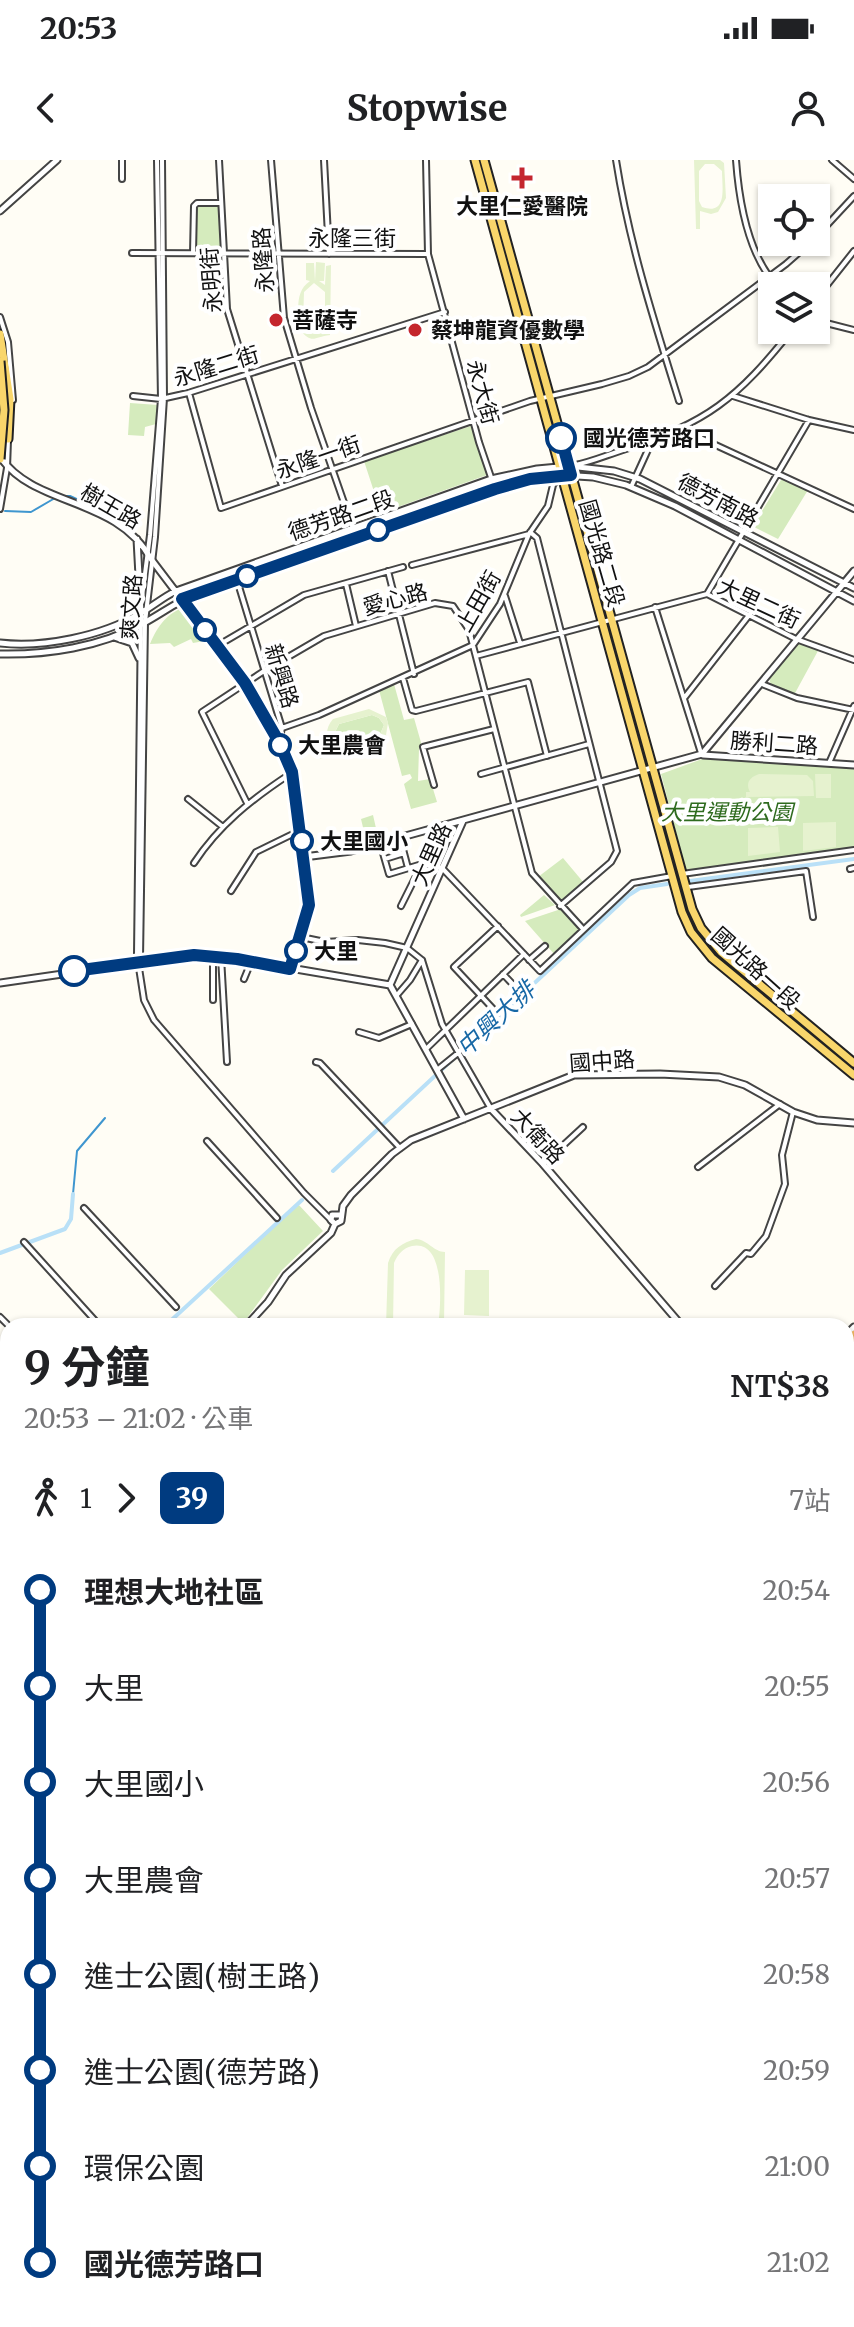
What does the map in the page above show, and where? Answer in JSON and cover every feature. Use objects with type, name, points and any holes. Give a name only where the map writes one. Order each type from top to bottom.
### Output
[{"type":"main road","name":"國光路二段","points":[[475,160],[561,475],[607,621]]},
{"type":"main road","name":"國光路二段","points":[[484,160],[569,466],[648,770]]},
{"type":"main road","points":[[513,299],[523,296]]},
{"type":"main road","points":[[0,334],[10,399],[8,439]]},
{"type":"main road","points":[[0,458],[4,410],[3,361]]},
{"type":"main road","name":"國光路一段","points":[[648,770],[698,921],[721,952],[854,1063]]},
{"type":"main road","name":"國光路一段","points":[[648,770],[672,876],[687,925],[712,958],[854,1075]]},
{"type":"street","points":[[0,211],[57,160]]},
{"type":"street","points":[[122,160],[122,179]]},
{"type":"street","name":"爽文路","points":[[144,612],[155,537],[163,399],[159,160]]},
{"type":"street","name":"永明街","points":[[219,160],[227,309],[282,486]]},
{"type":"street","name":"永隆路","points":[[271,160],[284,318],[356,538]]},
{"type":"street","points":[[324,160],[329,254]]},
{"type":"street","name":"永大街","points":[[426,160],[428,254],[495,489]]},
{"type":"street","points":[[616,160],[633,251],[679,401]]},
{"type":"street","points":[[736,160],[743,209],[766,272]]},
{"type":"street","points":[[832,160],[854,179]]},
{"type":"street","points":[[830,222],[854,196]]},
{"type":"street","points":[[193,253],[193,209],[197,203],[221,203]]},
{"type":"street","points":[[830,281],[854,251]]},
{"type":"street","name":"永隆三街","points":[[132,253],[428,254]]},
{"type":"street","name":"永隆一街","points":[[773,272],[793,256]]},
{"type":"street","name":"永隆一街","points":[[189,393],[221,508],[474,420],[629,376],[648,367],[758,284]]},
{"type":"street","name":"永隆二街","points":[[133,396],[163,399],[189,393],[445,312]]},
{"type":"street","points":[[0,317],[8,342],[13,384],[12,429],[8,439],[0,509]]},
{"type":"street","points":[[830,324],[854,330]]},
{"type":"street","points":[[569,466],[586,463],[681,429],[733,396],[758,373],[781,344]]},
{"type":"street","points":[[733,396],[809,420],[854,430]]},
{"type":"street","name":"爽文路","points":[[163,399],[139,658],[137,940],[144,1000],[149,1015],[304,1193],[333,1222]]},
{"type":"street","points":[[707,594],[809,420]]},
{"type":"street","points":[[681,429],[854,509]]},
{"type":"street","points":[[631,487],[652,441]]},
{"type":"street","name":"樹王路","points":[[0,458],[7,468],[113,521],[138,538],[245,683],[279,742]]},
{"type":"street","name":"德芳南路","points":[[559,466],[597,468],[635,477],[854,588]]},
{"type":"street","name":"德芳路二段","points":[[0,643],[47,643],[95,631],[144,612],[176,591],[352,528],[491,479],[559,466]]},
{"type":"street","name":"德芳南路","points":[[561,475],[631,487],[675,506],[854,601]]},
{"type":"street","name":"德芳路二段","points":[[0,654],[46,653],[105,638],[143,624],[182,599],[495,489],[530,479],[561,475]]},
{"type":"street","name":"上田街","points":[[282,728],[414,674],[473,645],[505,595],[529,533],[548,506],[553,485],[561,475]]},
{"type":"street","points":[[412,565],[529,533],[537,538],[617,853],[611,862],[560,906]]},
{"type":"street","points":[[138,538],[144,612]]},
{"type":"street","points":[[217,646],[304,595],[403,567]]},
{"type":"street","points":[[388,571],[414,674]]},
{"type":"street","points":[[702,754],[854,571]]},
{"type":"street","name":"新興路","points":[[237,580],[282,728],[279,742],[292,772],[301,830],[309,905],[290,969]]},
{"type":"street","points":[[346,584],[356,626]]},
{"type":"street","name":"大里二街","points":[[476,656],[707,594],[796,639],[854,660]]},
{"type":"street","points":[[505,595],[520,643]]},
{"type":"street","name":"愛心路","points":[[247,803],[202,712],[324,636],[398,611],[435,603],[453,606],[465,621],[473,645],[532,873],[583,929]]},
{"type":"street","name":"勝利二路","points":[[655,607],[702,754],[854,765]]},
{"type":"street","points":[[684,698],[750,614]]},
{"type":"street","name":"爽文路","points":[[139,961],[142,955],[143,624]]},
{"type":"street","points":[[105,638],[119,637],[132,643],[139,658]]},
{"type":"street","points":[[403,678],[412,710],[416,711],[528,682],[547,756]]},
{"type":"street","points":[[762,684],[797,698],[853,709],[829,763]]},
{"type":"street","points":[[434,785],[423,747],[494,729]]},
{"type":"street","points":[[481,774],[589,744]]},
{"type":"street","name":"大里路","points":[[390,985],[463,820],[702,754]]},
{"type":"street","points":[[194,863],[207,844],[247,803],[292,772]]},
{"type":"street","points":[[188,799],[223,827]]},
{"type":"street","points":[[304,857],[351,851],[463,820]]},
{"type":"street","points":[[231,891],[256,852],[301,830]]},
{"type":"street","points":[[400,838],[408,868]]},
{"type":"street","points":[[380,843],[389,874],[422,864],[442,868],[540,971],[633,883],[672,876]]},
{"type":"street","points":[[682,874],[854,850]]},
{"type":"street","points":[[385,859],[404,853]]},
{"type":"street","points":[[401,906],[422,864]]},
{"type":"street","points":[[739,866],[741,879]]},
{"type":"street","points":[[686,887],[806,871],[813,917]]},
{"type":"street","points":[[438,1071],[497,1013],[454,967],[498,926]]},
{"type":"street","points":[[301,937],[325,942],[369,941],[407,948],[422,960],[397,995]]},
{"type":"street","points":[[529,960],[545,946]]},
{"type":"street","points":[[426,1049],[524,954]]},
{"type":"street","points":[[0,983],[194,955],[390,985],[464,1119]]},
{"type":"street","points":[[213,956],[213,1000]]},
{"type":"street","points":[[221,957],[227,1062]]},
{"type":"street","name":"大衛路","points":[[422,960],[445,1031],[491,1109],[543,1164],[675,1318]]},
{"type":"street","points":[[244,979],[251,962]]},
{"type":"street","points":[[503,974],[521,993]]},
{"type":"street","points":[[359,1032],[379,1038],[412,1024]]},
{"type":"street","points":[[316,1062],[400,1148]]},
{"type":"street","name":"國中路","points":[[253,1318],[286,1275],[331,1233],[333,1222],[341,1221],[351,1195],[400,1148],[424,1133],[570,1076],[610,1073],[719,1077],[745,1085],[793,1112],[817,1120],[854,1123]]},
{"type":"street","points":[[698,1167],[780,1104]]},
{"type":"street","points":[[715,1286],[766,1236],[785,1184],[782,1155],[793,1112]]},
{"type":"street","points":[[543,1164],[583,1127]]},
{"type":"street","points":[[207,1141],[277,1218]]},
{"type":"street","points":[[84,1208],[176,1307]]},
{"type":"street","points":[[24,1242],[93,1318]]},
{"type":"green space","points":[[694,160],[720,160],[724,163],[726,198],[718,212],[700,211],[700,229],[696,229]],"holes":[[[705,164],[714,164],[722,171],[723,192],[720,204],[710,209],[702,207],[699,201],[699,171]]]},
{"type":"green space","points":[[199,204],[216,204],[219,207],[220,249],[200,249],[197,246],[196,207]]},
{"type":"green space","points":[[316,262],[325,263],[324,281],[319,281],[325,285],[326,266],[331,265],[330,335],[313,339],[299,329],[299,296],[310,281],[306,280],[306,263],[314,263],[315,281]],"holes":[[[314,283],[325,292],[325,325],[314,334],[303,324],[304,292]]]},
{"type":"green space","points":[[130,403],[158,405],[156,424],[145,427],[144,436],[128,435]]},
{"type":"green space","points":[[471,426],[487,475],[381,513],[364,461]]},
{"type":"green space","points":[[781,480],[808,490],[778,539],[754,527],[754,524]]},
{"type":"green space","points":[[187,606],[210,640],[193,643],[191,639],[174,647],[170,643],[150,644],[164,620]]},
{"type":"green space","points":[[797,641],[819,649],[794,695],[771,686],[769,677]]},
{"type":"green space","points":[[394,684],[404,720],[414,718],[422,746],[419,749],[418,781],[430,779],[437,802],[411,809],[404,784],[412,778],[410,774],[402,776],[379,690]]},
{"type":"green space","points":[[369,709],[386,717],[389,740],[320,759],[318,753],[333,748],[327,734],[333,719]],"holes":[[[372,715],[384,725],[379,737],[347,746],[337,741],[335,732],[339,724]]]},
{"type":"green space","points":[[372,715],[384,725],[379,737],[347,746],[337,741],[335,732],[339,724]]},
{"type":"green space","name":"大里運動公園","points":[[705,758],[854,767],[854,848],[686,871],[661,774]]},
{"type":"green space","points":[[759,774],[807,775],[813,781],[814,796],[746,797],[746,792],[750,792],[749,781]]},
{"type":"green space","points":[[815,774],[831,774],[831,798],[816,798]]},
{"type":"green space","points":[[373,815],[378,837],[366,840],[361,819]]},
{"type":"green space","points":[[836,822],[836,847],[803,851],[803,823]]},
{"type":"green space","points":[[778,827],[780,852],[748,856],[748,828]]},
{"type":"green space","points":[[563,858],[584,883],[562,900],[557,899],[538,877]]},
{"type":"green space","points":[[544,895],[555,905],[521,917],[520,915]]},
{"type":"green space","points":[[561,909],[579,932],[555,955],[525,921]]},
{"type":"green space","points":[[298,1204],[323,1231],[282,1270],[247,1318],[238,1318],[209,1289]]},
{"type":"green space","points":[[416,1239],[424,1241],[445,1252],[444,1318],[439,1318],[440,1290],[436,1263],[431,1253],[423,1247],[412,1246],[401,1252],[394,1263],[393,1318],[386,1318],[388,1263],[393,1253],[406,1242]]},
{"type":"green space","points":[[465,1270],[489,1270],[489,1316],[464,1315]]},
{"type":"waterway","points":[[61,496],[70,496],[96,508],[108,504]]},
{"type":"waterway","points":[[5,511],[31,512],[55,498]]},
{"type":"waterway","name":"中興大排","points":[[690,881],[854,859]]},
{"type":"waterway","name":"中興大排","points":[[333,1171],[629,895],[640,888],[667,884]]},
{"type":"waterway","points":[[73,1194],[77,1151],[105,1118]]},
{"type":"waterway","points":[[0,1253],[65,1229],[71,1219],[73,1194]]},
{"type":"waterway","name":"中興大排","points":[[174,1318],[302,1200]]},
{"type":"bus line","name":"39","points":[[74,971],[194,955],[290,969],[307,919],[308,884],[292,772],[279,742],[245,683],[182,599],[495,489],[530,479],[571,475],[561,438]]},
{"type":"place","name":"大里仁愛醫院","points":[[522,178]]},
{"type":"place","name":"菩薩寺","points":[[276,320]]},
{"type":"place","name":"蔡坤龍資優數學","points":[[415,330]]},
{"type":"place","name":"國光德芳路口","points":[[561,438]]},
{"type":"place","name":"大里農會","points":[[280,745]]},
{"type":"place","name":"大里國小","points":[[302,841]]},
{"type":"place","name":"大里","points":[[296,951]]}]
